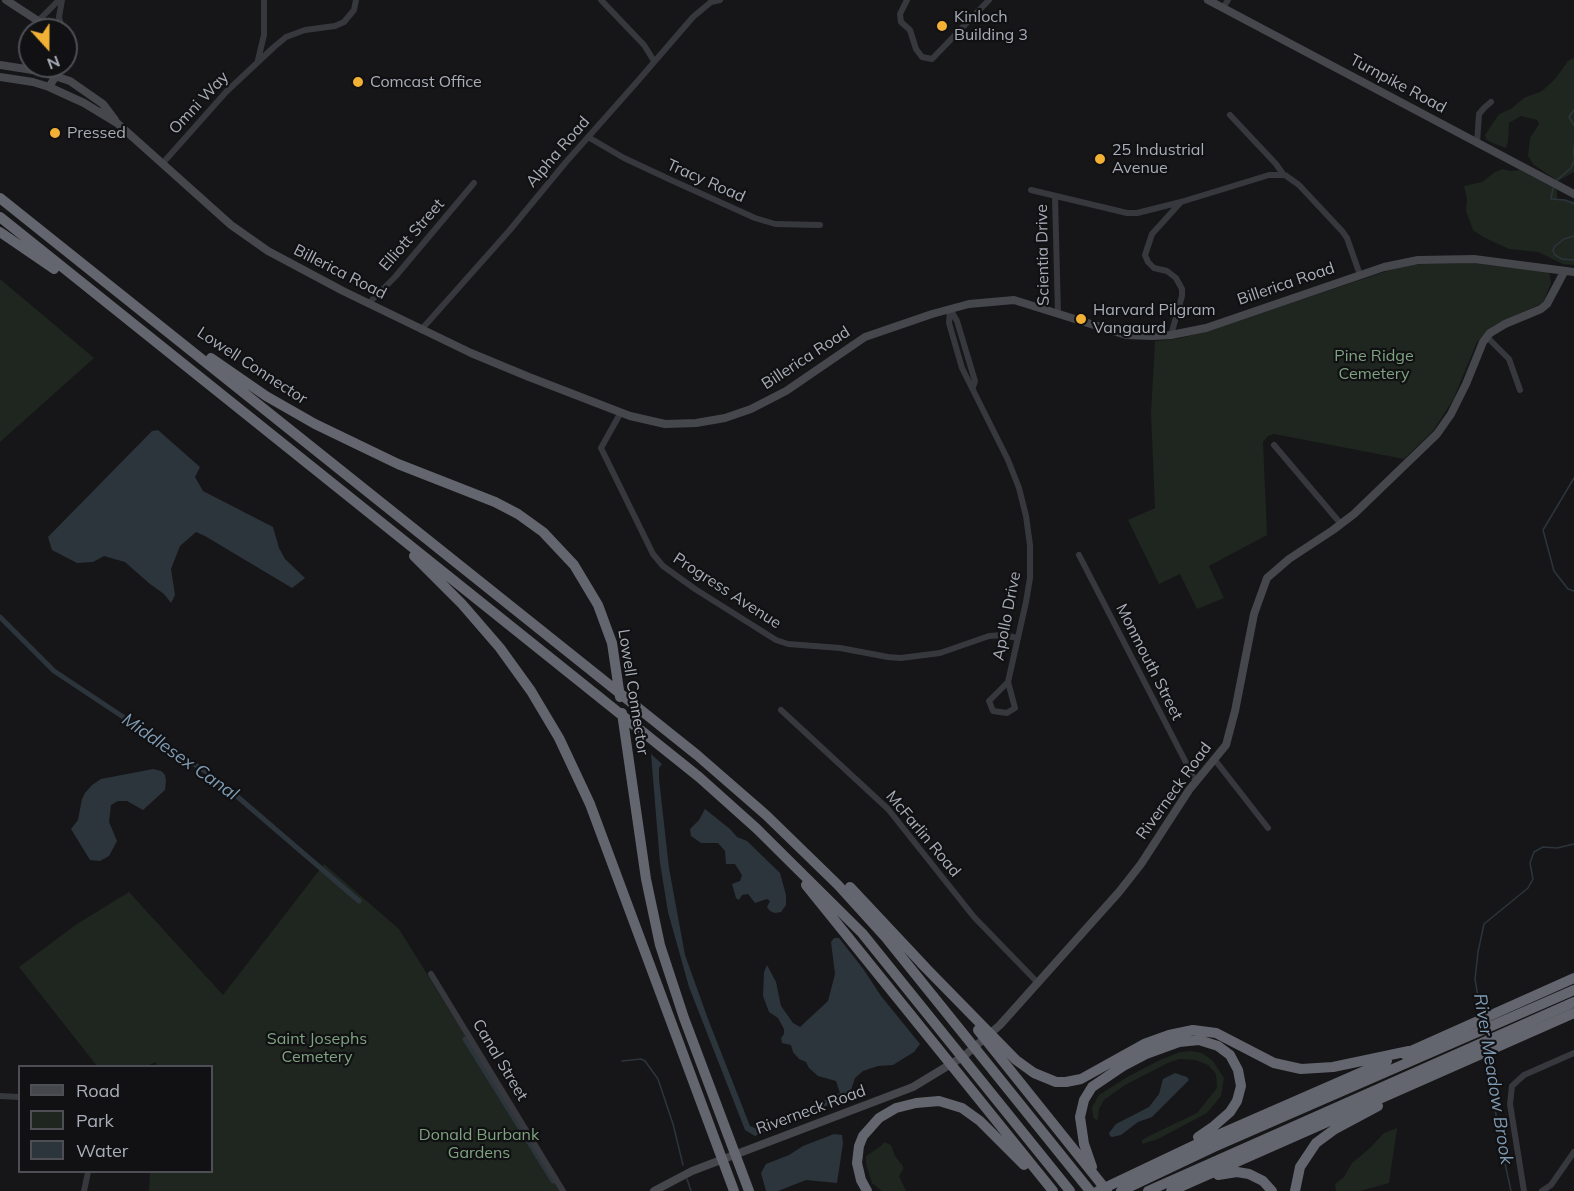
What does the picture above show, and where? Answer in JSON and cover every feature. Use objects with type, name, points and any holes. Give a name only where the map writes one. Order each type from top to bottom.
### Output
[{"type":"highway","points":[[0,198],[789,831],[830,867],[1016,1060],[1034,1073],[1056,1082],[1081,1079],[1144,1044],[1193,1030],[1216,1033],[1274,1063],[1301,1069],[1333,1067],[1476,1039]]},
{"type":"highway","points":[[0,217],[690,769],[772,842],[862,933],[1070,1191]]},
{"type":"highway","points":[[0,232],[125,317]]},
{"type":"highway","name":"Lowell Connector","points":[[130,302],[250,385],[315,424],[398,464],[495,502],[535,526],[568,557],[589,588],[607,627],[616,669],[646,879],[660,945],[677,998],[749,1191]]},
{"type":"highway","points":[[352,499],[437,578],[476,619],[521,676],[550,722],[590,804],[734,1191]]},
{"type":"highway","points":[[753,802],[806,852],[881,932],[1090,1191]]},
{"type":"highway","points":[[772,842],[1052,1191]]},
{"type":"highway","points":[[921,963],[1102,1188]]},
{"type":"highway","points":[[1492,1032],[1574,978]]},
{"type":"highway","points":[[1102,1188],[1121,1187],[1476,1039],[1574,990]]},
{"type":"highway","points":[[1148,1191],[1476,1039],[1574,1002]]},
{"type":"highway","points":[[1492,1032],[1574,1013]]},
{"type":"highway","points":[[1294,1191],[1302,1162],[1320,1139],[1450,1068],[1476,1039]]},
{"type":"highway","points":[[1102,1188],[1089,1158],[1081,1130],[1082,1105],[1092,1087],[1138,1058],[1179,1042],[1209,1041],[1227,1052],[1236,1065],[1240,1080],[1239,1096],[1230,1112],[1206,1132],[1121,1187]]},
{"type":"highway","points":[[1121,1187],[1284,1105],[1409,1052]]},
{"type":"highway","points":[[1172,1191],[1450,1068]]},
{"type":"highway","points":[[867,1191],[861,1180],[857,1163],[859,1146],[866,1131],[879,1118],[891,1111],[916,1102],[933,1101],[956,1106],[974,1116],[1052,1191]]},
{"type":"highway","points":[[724,1166],[728,1191]]},
{"type":"highway","points":[[1172,1191],[1220,1174],[1237,1172],[1258,1178],[1272,1191]]},
{"type":"main road","points":[[6,0],[33,18]]},
{"type":"main road","name":"Turnpike Road","points":[[1208,0],[1225,4],[1574,194]]},
{"type":"main road","name":"Billerica Road","points":[[0,65],[18,67]]},
{"type":"main road","name":"Billerica Road","points":[[0,77],[45,86],[84,103],[117,123],[231,225],[268,251],[368,304],[502,366],[621,412],[665,424],[696,423],[725,418],[751,409],[786,391],[865,337],[950,309],[982,302],[1014,300],[1126,335],[1171,335],[1206,328],[1384,267],[1418,260],[1446,258],[1499,262],[1574,272]]},
{"type":"main road","points":[[45,86],[49,78]]},
{"type":"main road","name":"Billerica Road","points":[[65,78],[95,97],[117,123]]},
{"type":"main road","name":"Riverneck Road","points":[[654,1191],[692,1171],[885,1098],[938,1073],[977,1046],[1000,1025],[1119,892],[1141,864],[1196,782],[1226,745],[1254,614],[1267,578],[1289,559],[1354,514],[1437,434],[1451,414],[1466,384],[1476,355],[1487,337],[1505,324],[1541,309],[1547,304],[1564,272]]},
{"type":"street","points":[[41,18],[60,0]]},
{"type":"street","points":[[59,18],[60,0]]},
{"type":"street","points":[[258,61],[264,35],[264,0]]},
{"type":"street","name":"Omni Way","points":[[162,164],[226,92],[258,61],[286,38],[305,30],[335,26],[344,22],[354,10],[356,0]]},
{"type":"street","points":[[601,0],[644,45],[654,61]]},
{"type":"street","name":"Alpha Road","points":[[421,330],[693,16],[711,3],[720,0]]},
{"type":"street","points":[[907,0],[900,14],[901,22],[910,30],[916,49],[922,57],[932,59],[989,0]]},
{"type":"street","points":[[1477,143],[1479,114],[1491,102]]},
{"type":"street","points":[[1230,115],[1283,174],[1299,185],[1342,231],[1347,238],[1360,275]]},
{"type":"street","name":"Tracy Road","points":[[588,137],[656,174],[754,218],[775,224],[820,225]]},
{"type":"street","points":[[1031,190],[1127,213],[1144,212],[1269,175],[1283,174]]},
{"type":"street","name":"Elliott Street","points":[[368,304],[395,277],[474,183]]},
{"type":"street","name":"Scientia Drive","points":[[1055,196],[1058,314]]},
{"type":"street","points":[[1171,335],[1182,289],[1176,278],[1167,271],[1154,268],[1145,255],[1152,234],[1181,202]]},
{"type":"street","name":"Apollo Drive","points":[[950,309],[957,321],[975,381],[973,387],[1008,460],[1019,488],[1026,516],[1030,546],[1030,578],[1008,682],[1015,708],[1007,713],[993,711],[989,701],[1008,682]]},
{"type":"street","points":[[1487,337],[1509,359],[1520,390]]},
{"type":"street","name":"Progress Avenue","points":[[621,412],[601,448],[653,554],[663,566],[695,589],[776,640],[788,644],[840,648],[901,658],[940,653],[989,636],[1004,635],[1017,638]]},
{"type":"street","points":[[1274,445],[1341,524]]},
{"type":"street","name":"Monmouth Street","points":[[1079,555],[1196,782]]},
{"type":"street","name":"McFarlin Road","points":[[781,710],[888,809],[974,917],[1038,983]]},
{"type":"street","points":[[1215,760],[1268,828]]},
{"type":"street","name":"Canal Street","points":[[431,974],[563,1191]]},
{"type":"street","points":[[1524,1191],[1510,1104],[1512,1086],[1524,1075],[1574,1053]]},
{"type":"street","points":[[0,1096],[18,1097]]},
{"type":"street","points":[[1542,1191],[1551,1185],[1574,1152]]},
{"type":"street","points":[[84,1191],[87,1173]]},
{"type":"green space","points":[[1574,58],[1574,172],[1558,181],[1534,165],[1528,156],[1530,138],[1539,124],[1537,120],[1521,116],[1509,123],[1506,148],[1490,142],[1485,135],[1499,114],[1511,109],[1524,98],[1542,91],[1555,79],[1568,61]]},
{"type":"green space","points":[[1503,169],[1520,170],[1557,190],[1557,199],[1574,201],[1574,265],[1563,264],[1538,252],[1509,249],[1473,230],[1466,211],[1467,199],[1464,186],[1482,182]]},
{"type":"green space","name":"Pine Ridge Cemetery","points":[[1470,263],[1549,272],[1551,283],[1543,303],[1493,326],[1477,342],[1453,400],[1433,431],[1404,459],[1274,434],[1268,436],[1263,442],[1267,535],[1209,566],[1224,598],[1197,609],[1180,574],[1159,584],[1128,520],[1155,508],[1151,413],[1155,341],[1202,333],[1396,268],[1420,264]]},
{"type":"green space","points":[[0,279],[94,358],[0,442]]},
{"type":"green space","name":"Saint Josephs Cemetery","points":[[324,864],[399,929],[562,1191],[149,1191],[150,1173],[213,1173],[213,1065],[156,1065],[156,1062],[149,1065],[96,1065],[19,967],[77,924],[129,892],[223,995]]},
{"type":"green space","points":[[1180,1052],[1202,1053],[1213,1061],[1224,1078],[1221,1096],[1207,1113],[1158,1139],[1142,1144],[1142,1140],[1149,1136],[1197,1113],[1217,1088],[1216,1074],[1208,1065],[1195,1060],[1179,1059],[1125,1085],[1104,1100],[1099,1109],[1098,1119],[1093,1117],[1092,1107],[1099,1095],[1160,1060]]},
{"type":"green space","points":[[1397,1128],[1389,1183],[1360,1191],[1336,1191],[1335,1184],[1344,1177],[1352,1163],[1384,1133]]},
{"type":"green space","points":[[884,1142],[891,1145],[895,1156],[903,1166],[899,1176],[906,1191],[882,1191],[872,1183],[866,1156]]},
{"type":"water","points":[[158,430],[200,467],[195,477],[203,491],[273,527],[285,559],[305,578],[292,588],[196,532],[180,546],[171,569],[175,595],[171,603],[164,594],[125,562],[104,556],[93,562],[77,563],[52,550],[48,537],[152,431]]},
{"type":"water","points":[[651,754],[662,764],[659,768],[659,779],[669,868],[685,955],[750,1126],[757,1129],[768,1127],[840,1093],[836,1081],[818,1076],[806,1062],[799,1059],[791,1045],[782,1043],[784,1029],[778,1018],[769,1012],[763,996],[764,972],[767,965],[776,982],[781,1006],[793,1023],[800,1027],[828,1001],[835,974],[831,942],[834,938],[839,938],[881,996],[920,1044],[914,1052],[893,1065],[878,1066],[863,1071],[855,1078],[849,1096],[755,1136],[745,1130],[689,987],[668,912],[660,863]]},
{"type":"water","points":[[153,769],[165,775],[165,790],[143,810],[127,801],[118,801],[111,805],[109,822],[117,841],[109,856],[100,861],[90,860],[71,829],[78,820],[85,793],[101,779]]},
{"type":"water","points":[[705,809],[737,837],[747,841],[780,873],[786,895],[786,905],[781,912],[770,911],[767,907],[770,901],[767,899],[755,903],[748,894],[742,895],[739,900],[736,898],[732,884],[740,881],[742,875],[735,864],[726,864],[725,851],[718,843],[701,843],[691,836],[690,829]]},
{"type":"water","points":[[1175,1073],[1189,1080],[1152,1117],[1138,1122],[1121,1135],[1110,1136],[1109,1133],[1116,1124],[1149,1107],[1159,1094],[1163,1079]]},
{"type":"water","points":[[834,1134],[842,1135],[843,1143],[837,1183],[806,1180],[778,1191],[766,1191],[761,1173],[766,1164]]},
{"type":"waterway","name":"River Meadow Brook","points":[[1574,110],[1569,117],[1574,125]]},
{"type":"waterway","name":"River Meadow Brook","points":[[1574,146],[1574,158]]},
{"type":"waterway","name":"River Meadow Brook","points":[[1557,180],[1571,168],[1574,161]]},
{"type":"waterway","name":"River Meadow Brook","points":[[1553,188],[1551,199],[1565,200],[1574,204]]},
{"type":"waterway","name":"River Meadow Brook","points":[[1574,236],[1564,239],[1554,247],[1553,251],[1562,259],[1574,260]]},
{"type":"waterway","name":"River Meadow Brook","points":[[1574,478],[1543,530],[1554,571],[1568,589],[1574,591]]},
{"type":"waterway","name":"Middlesex Canal","points":[[0,617],[54,671],[218,780],[359,901]]},
{"type":"waterway","name":"River Meadow Brook","points":[[1481,1014],[1475,979],[1484,924],[1528,888],[1533,879],[1530,863],[1534,852],[1543,847],[1557,848],[1574,844]]},
{"type":"waterway","name":"Middlesex Canal","points":[[465,1039],[553,1181]]},
{"type":"waterway","name":"River Meadow Brook","points":[[1488,1058],[1499,1136],[1511,1191]]},
{"type":"waterway","points":[[622,1061],[641,1059],[658,1079],[673,1124],[683,1165]]},
{"type":"waterway","points":[[687,1179],[691,1191]]},
{"type":"place","name":"Kinloch Building 3","points":[[942,26]]},
{"type":"place","name":"Comcast Office","points":[[358,82]]},
{"type":"place","name":"Pressed","points":[[55,133]]},
{"type":"place","name":"25 Industrial Avenue","points":[[1100,159]]},
{"type":"place","name":"Harvard Pilgram Vangaurd","points":[[1081,319]]},
{"type":"park label","name":"Donald Burbank Gardens","points":[[479,1144]]}]
